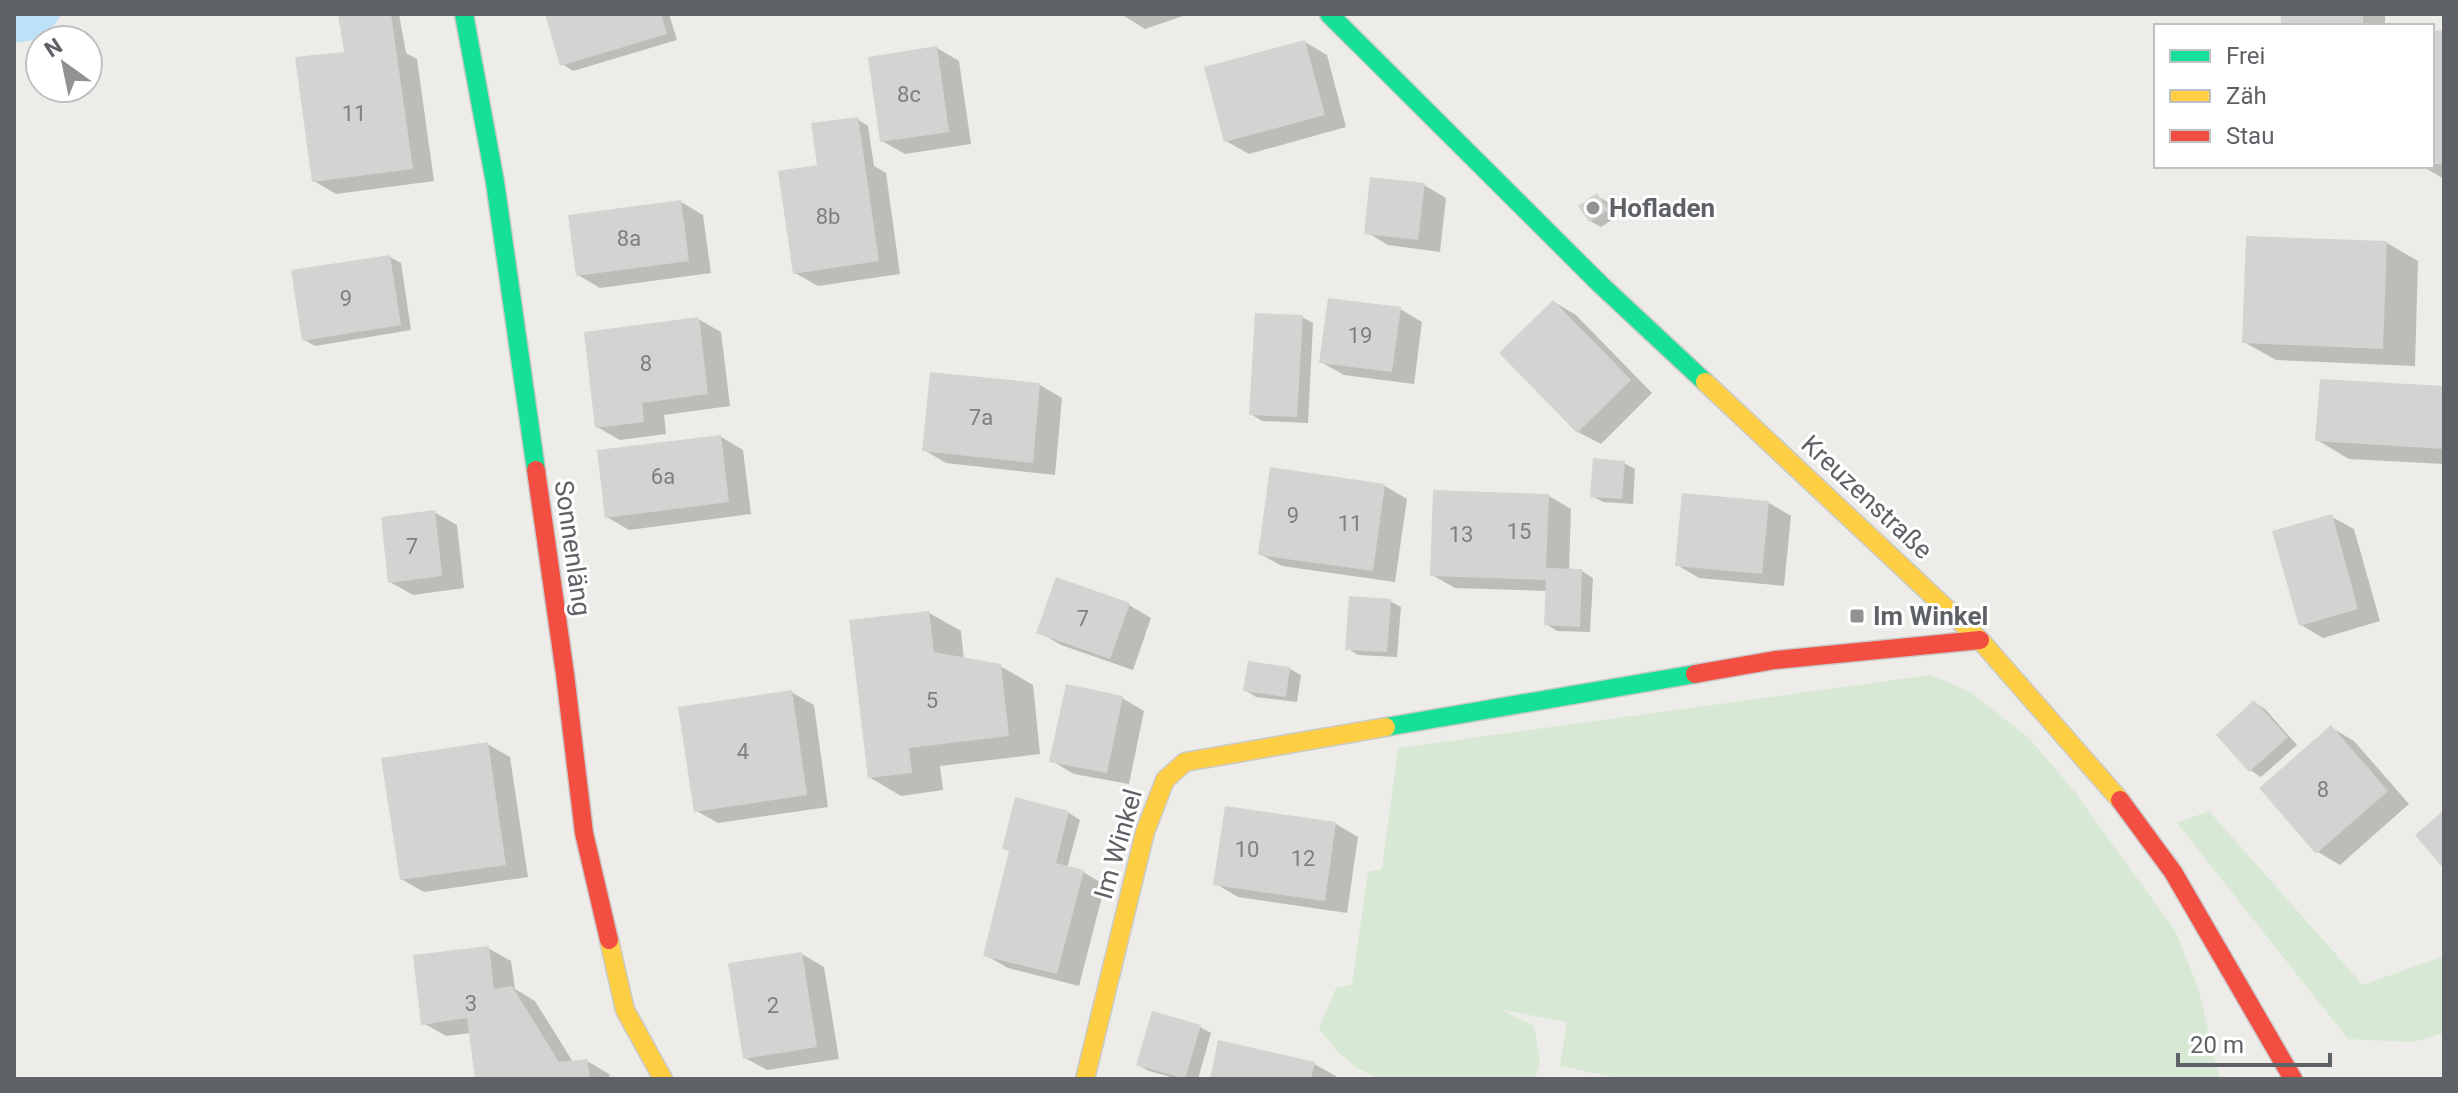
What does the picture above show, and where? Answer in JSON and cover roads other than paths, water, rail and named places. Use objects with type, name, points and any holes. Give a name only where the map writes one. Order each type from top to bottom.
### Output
[{"type":"street","name":"Sonnenläng","points":[[464,14],[495,182],[565,674],[584,833],[625,1010],[663,1079]]},
{"type":"street","name":"Kreuzenstraße","points":[[1329,14],[1601,285],[1980,640],[2107,782],[2173,872],[2293,1079]]},
{"type":"street","name":"Im Winkel","points":[[1085,1079],[1145,832],[1165,780],[1185,762],[1775,660],[1980,640]]},
{"type":"water","points":[[14,14],[62,14],[54,24],[24,24],[24,42],[14,43]]},
{"type":"place","name":"Hofladen","points":[[1593,208]]},
{"type":"place","name":"Im Winkel","points":[[1857,616]]}]
